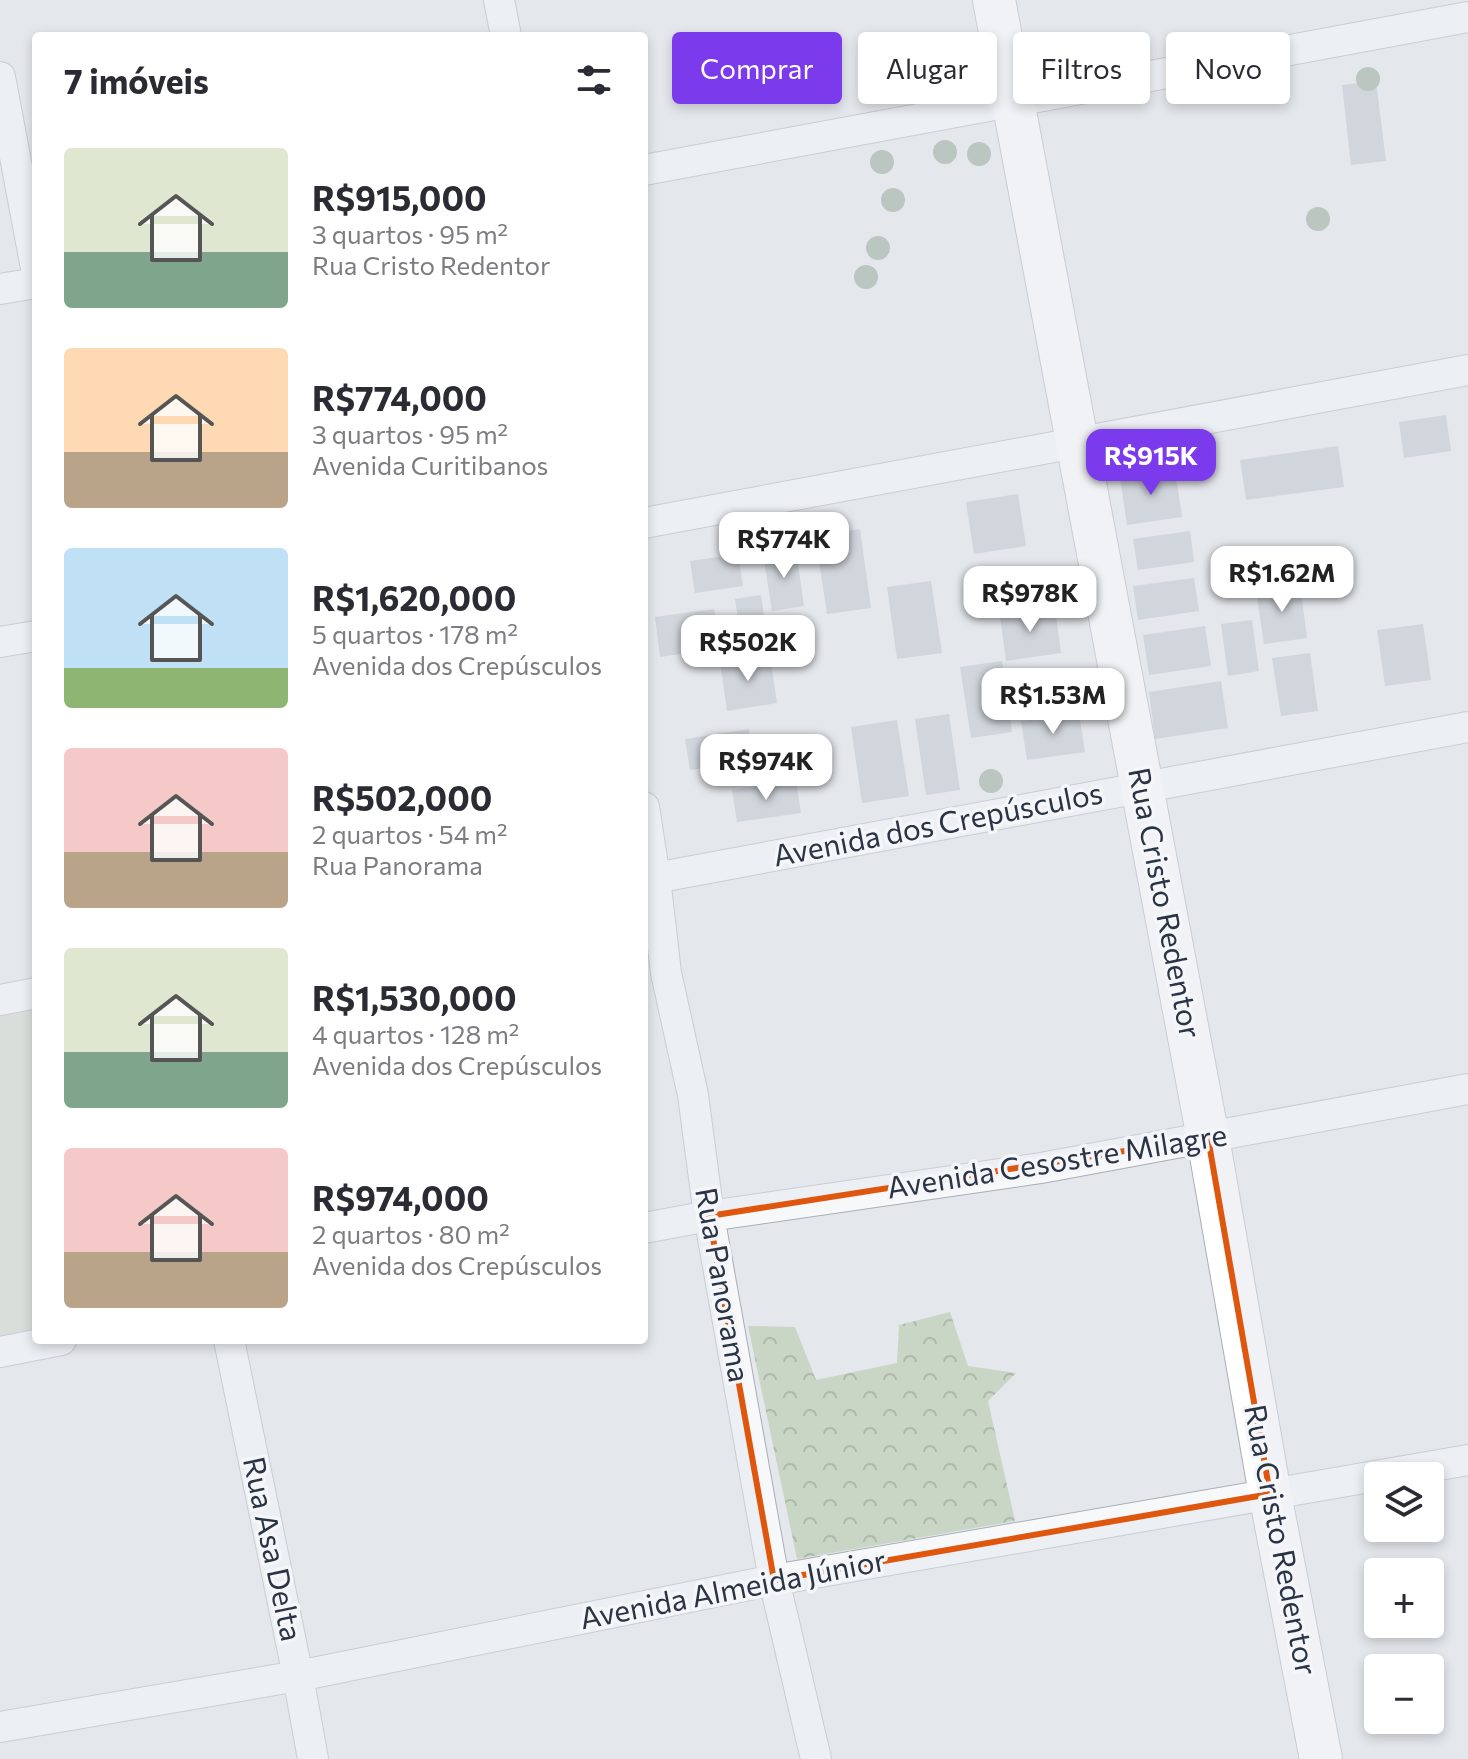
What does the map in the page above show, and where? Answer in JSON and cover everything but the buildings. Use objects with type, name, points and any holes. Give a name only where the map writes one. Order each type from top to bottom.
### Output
[{"type":"street","points":[[499,0],[505,32]]},
{"type":"street","name":"Rua Cristo Redentor","points":[[994,0],[1013,101]]},
{"type":"street","points":[[1150,76],[1468,17]]},
{"type":"street","points":[[0,77],[32,247]]},
{"type":"street","points":[[648,169],[1013,101]]},
{"type":"street","name":"Rua Cristo Redentor","points":[[1014,104],[1321,1759]]},
{"type":"street","points":[[0,289],[32,284]]},
{"type":"street","points":[[648,522],[1468,370]]},
{"type":"street","points":[[0,642],[32,637]]},
{"type":"street","name":"Avenida dos Crepúsculos","points":[[650,879],[1468,727]]},
{"type":"street","name":"Rua Panorama","points":[[648,855],[666,973],[693,1095],[709,1216],[774,1580],[816,1759]]},
{"type":"street","points":[[0,1000],[32,994]]},
{"type":"street","name":"Avenida Cesostre Milagre","points":[[648,1227],[1041,1168],[1468,1089]]},
{"type":"street","points":[[0,1352],[41,1344]]},
{"type":"street","name":"Rua Asa Delta","points":[[230,1344],[313,1759]]},
{"type":"street","name":"Avenida Almeida Júnior","points":[[0,1727],[298,1676],[774,1580],[1468,1460]]},
{"type":"highlighted area","points":[[1208,1138],[1270,1494],[774,1580],[709,1216]]},
{"type":"green space","points":[[32,1006],[32,1334],[0,1340],[0,1012]]},
{"type":"green space","points":[[950,1312],[968,1366],[1016,1373],[988,1401],[1015,1521],[797,1559],[748,1326],[795,1327],[816,1380],[897,1363],[899,1325]]}]
